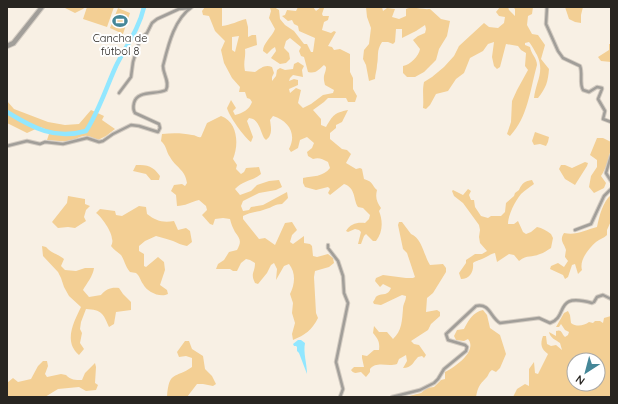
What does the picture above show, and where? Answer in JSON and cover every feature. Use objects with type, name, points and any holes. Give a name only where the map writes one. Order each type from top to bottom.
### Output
[{"type":"street","points":[[7,46],[14,44],[42,7]]},
{"type":"street","points":[[119,93],[131,77],[133,62],[139,41],[141,37],[147,33],[152,23],[157,19],[179,9],[192,7]]},
{"type":"street","points":[[7,146],[27,141],[40,144],[45,142],[63,144],[87,138],[99,142],[131,125],[158,132],[160,128],[159,124],[135,113],[133,110],[134,101],[137,97],[142,95],[166,90],[168,81],[163,70],[164,63],[176,27],[184,15],[192,7]]},
{"type":"street","points":[[547,7],[546,24],[558,51],[563,58],[580,66],[581,87],[583,90],[589,92],[597,87],[602,88],[598,99],[605,111],[603,119],[611,122]]},
{"type":"street","points":[[611,156],[606,174],[611,181]]},
{"type":"street","points":[[575,230],[591,224],[604,196],[611,189]]},
{"type":"street","points":[[328,245],[328,248],[338,261],[343,276],[344,293],[348,303],[336,362],[343,389],[340,397]]},
{"type":"street","points":[[392,397],[420,390],[434,383],[444,369],[466,351],[467,348],[465,345],[448,340],[446,334],[476,306],[486,306],[490,310],[493,318],[500,323],[540,318],[550,323],[556,319],[566,303],[570,301],[574,300],[592,303],[597,297],[603,295],[611,299]]},
{"type":"shaded area","points":[[63,7],[85,7],[75,13]]},
{"type":"shaded area","points":[[87,7],[114,7],[107,27],[83,19]]},
{"type":"shaded area","points":[[205,7],[222,7],[222,26],[246,19],[248,37],[256,35],[257,45],[245,49],[245,71],[255,72],[265,66],[270,66],[272,67],[274,73],[272,81],[276,76],[277,70],[280,68],[285,70],[293,69],[294,64],[298,62],[304,66],[302,70],[303,77],[293,75],[289,81],[294,79],[298,80],[298,85],[289,89],[290,93],[296,88],[301,90],[298,103],[303,108],[323,95],[333,93],[334,90],[325,85],[324,76],[326,67],[324,65],[315,72],[308,72],[304,57],[301,56],[299,51],[301,47],[290,38],[286,41],[284,48],[289,53],[290,59],[286,63],[280,64],[271,58],[276,51],[275,47],[267,54],[263,51],[264,45],[275,29],[269,18],[271,11],[270,8],[274,7],[279,10],[280,19],[285,25],[294,31],[304,44],[307,44],[311,52],[313,52],[315,38],[299,31],[298,26],[294,24],[292,20],[288,21],[282,16],[285,15],[287,10],[296,11],[298,7],[313,7],[316,11],[321,7],[324,8],[322,14],[323,16],[329,16],[328,20],[324,22],[322,30],[331,33],[334,31],[336,32],[328,46],[332,47],[334,50],[340,49],[350,54],[350,72],[353,78],[353,89],[357,96],[355,102],[348,102],[346,98],[328,98],[313,110],[321,119],[321,125],[326,127],[334,115],[348,110],[342,122],[336,125],[336,128],[330,133],[330,139],[351,154],[346,163],[356,169],[362,169],[364,179],[371,182],[377,190],[376,195],[378,204],[381,208],[379,211],[382,226],[376,241],[373,241],[366,234],[361,244],[358,244],[361,232],[355,229],[348,232],[346,231],[354,224],[365,223],[369,219],[370,215],[363,208],[358,207],[351,188],[344,184],[330,195],[328,193],[330,189],[328,187],[316,190],[305,187],[303,178],[321,175],[330,168],[328,162],[319,158],[313,159],[308,156],[307,152],[312,148],[314,143],[307,137],[300,140],[298,148],[291,152],[289,149],[292,138],[290,129],[283,121],[273,116],[270,120],[271,133],[266,140],[255,120],[249,118],[247,121],[253,137],[251,142],[241,131],[227,108],[231,100],[236,108],[233,111],[235,115],[245,111],[252,102],[247,98],[245,92],[239,92],[240,87],[232,78],[224,63],[221,50],[225,41],[215,31],[209,16],[203,15],[202,11]],"holes":[[[239,36],[235,52],[232,50],[232,37]]]},
{"type":"shaded area","points":[[366,7],[382,7],[383,11],[387,8],[395,9],[392,17],[399,19],[406,16],[406,9],[430,9],[441,19],[450,21],[447,36],[439,49],[436,60],[424,72],[415,77],[407,77],[403,73],[403,66],[414,60],[420,49],[413,40],[425,33],[426,29],[425,25],[402,38],[402,29],[396,29],[395,42],[393,44],[382,42],[380,45],[375,79],[369,81],[366,65],[363,59],[364,50],[369,44],[371,28],[367,17]]},
{"type":"shaded area","points":[[500,7],[508,7],[515,16],[515,9],[513,7],[533,7],[532,14],[528,16],[527,25],[532,34],[538,35],[545,45],[541,59],[549,69],[545,88],[538,98],[534,98],[540,66],[532,45],[529,42],[525,43],[525,45],[530,47],[537,65],[525,112],[516,129],[510,136],[507,134],[511,122],[512,101],[528,70],[525,66],[526,53],[518,46],[506,44],[500,67],[497,69],[494,66],[492,57],[494,42],[488,44],[483,51],[470,58],[464,73],[456,79],[448,91],[436,94],[430,105],[426,109],[423,108],[424,82],[444,67],[454,56],[459,46],[484,23],[489,27],[498,28],[504,23],[505,17],[499,16],[496,12]]},
{"type":"shaded area","points":[[565,7],[583,7],[581,23],[569,19]]},
{"type":"shaded area","name":"Cancha de fútbol 8","points":[[118,8],[130,13],[123,34],[110,28]]},
{"type":"shaded area","points":[[609,44],[611,44],[611,62],[601,61],[598,57],[609,50]]},
{"type":"shaded area","points":[[7,101],[14,109],[48,122],[65,125],[79,124],[91,110],[104,116],[102,120],[115,129],[98,140],[88,136],[82,136],[67,141],[47,140],[50,131],[40,127],[27,133],[7,123]]},
{"type":"shaded area","points":[[221,116],[231,123],[236,134],[236,147],[233,159],[237,165],[236,169],[241,174],[246,168],[259,167],[261,174],[241,184],[235,189],[240,195],[251,191],[257,185],[269,181],[279,180],[282,187],[276,190],[259,193],[243,201],[241,206],[243,211],[249,210],[251,207],[263,205],[287,192],[288,198],[282,204],[243,216],[243,219],[259,239],[265,238],[275,245],[285,223],[292,222],[297,230],[292,235],[290,242],[293,244],[304,236],[304,243],[312,246],[313,256],[317,257],[328,254],[333,258],[334,263],[329,267],[315,271],[316,313],[318,318],[308,332],[293,340],[292,334],[295,323],[292,313],[293,303],[290,294],[293,286],[294,275],[289,264],[284,266],[276,280],[277,269],[274,263],[258,284],[255,283],[253,277],[255,263],[250,260],[246,259],[241,263],[237,271],[230,269],[216,269],[218,264],[224,260],[229,252],[237,250],[240,244],[239,238],[231,224],[230,219],[215,219],[213,225],[210,224],[202,215],[207,210],[206,206],[199,200],[177,206],[176,195],[171,191],[174,185],[182,184],[185,186],[187,183],[186,178],[172,161],[161,141],[162,134],[174,133],[201,137],[207,123]]},
{"type":"shaded area","points":[[535,132],[549,137],[546,146],[540,144],[534,145],[532,141]]},
{"type":"shaded area","points":[[597,138],[603,138],[611,142],[611,147],[605,169],[601,176],[606,183],[604,188],[594,193],[589,187],[591,176],[597,167],[597,160],[590,155]]},
{"type":"shaded area","points":[[585,162],[588,163],[587,166],[575,185],[565,179],[559,169],[561,165],[572,168]]},
{"type":"shaded area","points":[[136,165],[152,168],[160,176],[159,180],[151,180],[146,174],[133,171]]},
{"type":"shaded area","points":[[532,180],[534,184],[521,194],[514,204],[509,216],[508,224],[514,224],[518,221],[523,232],[526,234],[537,227],[544,230],[551,234],[553,238],[551,248],[541,254],[519,261],[514,255],[509,254],[497,262],[495,253],[493,253],[473,263],[471,274],[467,278],[461,279],[459,273],[466,263],[466,260],[475,254],[482,254],[487,251],[480,243],[479,225],[463,203],[454,196],[452,191],[453,190],[463,195],[468,189],[471,191],[469,195],[471,200],[474,200],[475,207],[481,216],[488,218],[491,216],[501,216],[505,212],[506,203],[514,196],[524,183]]},
{"type":"shaded area","points":[[611,195],[611,221],[607,230],[607,235],[590,248],[583,258],[581,266],[582,270],[578,274],[575,264],[572,265],[568,277],[565,279],[563,275],[550,269],[551,266],[558,263],[564,267],[568,261],[565,257],[566,250],[562,240],[564,233],[577,233],[597,227],[600,214]]},
{"type":"shaded area","points":[[68,196],[85,199],[85,204],[90,206],[86,210],[84,217],[86,221],[75,228],[58,228],[52,222],[67,203]]},
{"type":"shaded area","points":[[139,206],[146,207],[147,214],[153,218],[163,222],[174,221],[178,230],[186,228],[190,231],[192,242],[187,246],[156,236],[145,241],[139,246],[139,251],[144,254],[144,266],[146,267],[158,257],[164,262],[165,270],[160,285],[167,290],[168,294],[165,295],[158,295],[147,290],[137,274],[130,272],[121,255],[111,246],[112,236],[109,229],[96,213],[100,209],[115,211],[116,215],[122,216]]},
{"type":"shaded area","points":[[399,222],[402,222],[411,234],[418,239],[430,265],[443,264],[446,268],[446,272],[433,293],[427,298],[426,312],[437,310],[440,312],[440,316],[431,324],[428,330],[411,341],[414,344],[419,345],[426,355],[424,358],[422,356],[418,357],[410,366],[406,368],[403,368],[407,361],[406,355],[399,359],[397,364],[375,365],[370,369],[370,372],[366,377],[361,372],[355,373],[351,370],[354,367],[364,367],[362,355],[367,356],[374,350],[379,350],[378,341],[373,333],[374,326],[379,332],[387,332],[393,339],[396,336],[401,325],[403,307],[406,298],[406,296],[402,295],[381,305],[374,304],[373,302],[376,296],[387,293],[391,288],[383,284],[380,287],[375,281],[376,278],[383,275],[406,278],[415,277],[407,253],[403,249],[398,225]]},
{"type":"shaded area","points":[[42,246],[64,259],[61,266],[65,270],[76,271],[85,268],[94,268],[91,277],[83,290],[89,297],[101,295],[111,288],[119,288],[131,302],[131,310],[116,312],[114,324],[109,327],[105,318],[99,311],[86,309],[80,329],[82,333],[80,343],[84,349],[79,355],[74,350],[72,344],[71,331],[81,307],[69,296],[58,272],[43,256]]},
{"type":"shaded area","points":[[483,310],[487,315],[490,328],[500,335],[506,354],[500,368],[496,372],[492,370],[480,384],[476,397],[405,397],[421,393],[427,388],[434,387],[441,380],[445,379],[445,372],[464,358],[470,349],[468,339],[464,341],[456,340],[454,336],[457,330],[464,329],[474,315]]},
{"type":"shaded area","points":[[568,311],[571,323],[578,325],[589,322],[593,323],[595,321],[600,321],[603,323],[604,318],[611,316],[611,397],[513,397],[517,389],[525,384],[529,386],[529,369],[534,362],[535,373],[538,374],[548,354],[542,346],[543,336],[546,336],[547,344],[551,346],[556,345],[562,350],[560,343],[552,337],[549,332],[556,336],[556,331],[559,331],[565,337],[569,332],[565,330],[561,324],[559,327],[556,327],[564,313]]},
{"type":"shaded area","points":[[185,341],[189,341],[192,349],[203,356],[205,369],[212,376],[216,384],[213,386],[197,384],[187,397],[167,397],[171,379],[192,367],[192,358],[186,356],[179,357],[177,352]]},
{"type":"shaded area","points":[[43,361],[47,361],[48,366],[45,374],[47,377],[61,374],[77,380],[82,380],[85,373],[95,363],[95,383],[98,385],[96,390],[86,391],[79,387],[58,389],[45,397],[7,397],[7,383],[13,378],[18,382],[31,379],[38,366]]},
{"type":"water","points":[[298,340],[305,343],[304,351],[307,374],[297,351],[297,347],[293,344]]},
{"type":"waterway","points":[[7,112],[26,123],[45,131],[64,134],[86,131],[99,107],[116,66],[136,30],[144,7]]},
{"type":"place","name":"Cancha de fútbol 8","points":[[120,21]]}]
